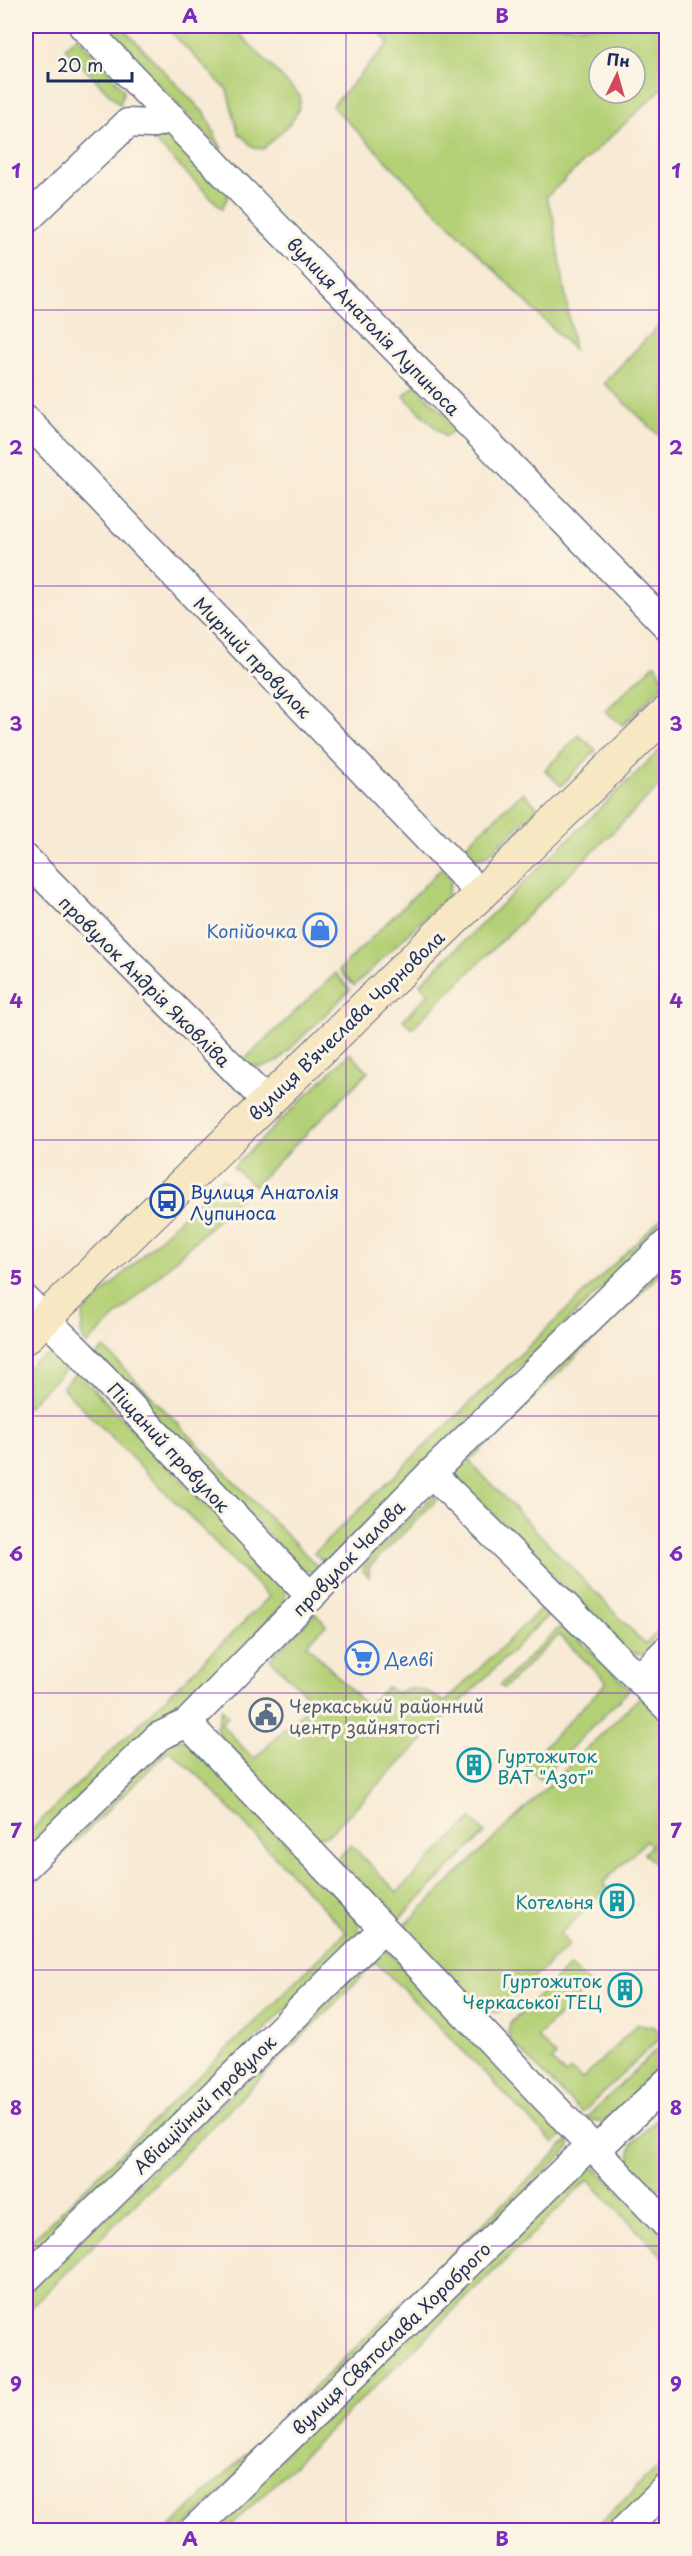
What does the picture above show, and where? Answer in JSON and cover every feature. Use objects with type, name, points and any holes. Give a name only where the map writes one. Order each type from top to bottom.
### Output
[{"type":"main road","name":"вулиця Вʼячеслава Чорновола","points":[[32,1318],[266,1101],[666,713]]},
{"type":"street","name":"вулиця Анатолія Лупиноса","points":[[83,26],[666,625]]},
{"type":"street","points":[[26,220],[128,123],[133,77]]},
{"type":"street","points":[[128,123],[151,124],[172,118]]},
{"type":"street","name":"Мирний провулок","points":[[26,420],[481,894]]},
{"type":"street","name":"провулок Андрія Яковліва","points":[[26,859],[266,1101]]},
{"type":"street","name":"провулок Чалова","points":[[26,1866],[158,1737],[187,1723],[431,1473],[666,1244]]},
{"type":"street","name":"Піщаний провулок","points":[[32,1318],[81,1354],[311,1597]]},
{"type":"street","points":[[431,1473],[666,1706]]},
{"type":"street","points":[[639,1678],[666,1652]]},
{"type":"street","points":[[187,1723],[666,2224]]},
{"type":"street","name":"Авіаційний провулок","points":[[26,2279],[383,1929]]},
{"type":"street","name":"вулиця Святослава Хороброго","points":[[194,2530],[592,2148],[666,2083]]},
{"type":"street","points":[[624,2530],[666,2489]]},
{"type":"green space","points":[[101,26],[121,26],[206,115],[222,150]]},
{"type":"green space","points":[[165,26],[232,26],[300,96],[300,104],[293,119],[263,149],[254,148],[238,132],[227,90]]},
{"type":"green space","points":[[373,26],[666,26],[666,85],[647,103],[647,45],[587,45],[587,105],[645,105],[546,197],[553,216],[574,350],[332,106],[389,43]]},
{"type":"green space","points":[[77,36],[124,90],[120,105],[65,48]]},
{"type":"green space","points":[[146,132],[171,132],[230,192],[222,209]]},
{"type":"green space","points":[[666,318],[666,442],[604,383]]},
{"type":"green space","points":[[415,385],[457,427],[445,437],[404,396]]},
{"type":"green space","points":[[655,664],[666,682],[623,725],[605,711]]},
{"type":"green space","points":[[579,735],[596,750],[561,786],[545,770]]},
{"type":"green space","points":[[666,744],[666,780],[412,1028],[403,1020],[429,994],[420,984]]},
{"type":"green space","points":[[523,792],[538,808],[488,855],[472,859],[456,854]]},
{"type":"green space","points":[[443,867],[451,882],[447,896],[354,986],[339,970]]},
{"type":"green space","points":[[336,973],[350,990],[280,1059],[271,1065],[262,1067],[242,1062]]},
{"type":"green space","points":[[350,1053],[368,1072],[254,1186],[233,1167]]},
{"type":"green space","points":[[222,1178],[242,1196],[86,1345],[81,1334],[83,1313]]},
{"type":"green space","points":[[666,1214],[666,1227],[498,1387],[474,1418],[325,1563],[314,1553]]},
{"type":"green space","points":[[666,1254],[666,1268],[469,1461],[645,1644],[666,1624],[666,1639],[651,1651],[638,1654],[625,1649],[456,1477],[453,1469]]},
{"type":"green space","points":[[104,1348],[320,1569],[311,1572],[301,1568],[95,1356]]},
{"type":"green space","points":[[47,1355],[58,1356],[70,1365],[26,1408],[26,1369],[34,1361]]},
{"type":"green space","points":[[77,1372],[284,1586],[286,1595],[285,1603],[172,1721],[26,1853],[26,1835],[269,1597],[62,1387]]},
{"type":"green space","points":[[434,1495],[437,1500],[369,1567],[369,1577],[363,1571],[364,1565]]},
{"type":"green space","points":[[544,1606],[550,1613],[328,1835],[319,1837],[313,1834],[220,1737],[216,1727],[222,1709],[228,1716],[221,1724],[254,1759],[313,1701],[270,1659],[315,1613],[326,1625],[307,1644],[366,1706],[387,1687],[396,1693],[409,1689],[421,1690],[445,1702]]},
{"type":"green space","points":[[563,1624],[630,1689],[540,1779],[526,1765],[607,1682],[559,1635],[504,1688],[500,1685]]},
{"type":"green space","points":[[645,1692],[666,1714],[666,1857],[657,1866],[644,1853],[651,1846],[646,1841],[603,1883],[607,1888],[560,1934],[569,1945],[498,2012],[483,2011],[402,1928]]},
{"type":"green space","points":[[181,1739],[191,1743],[358,1918],[359,1936],[26,2268],[26,2246],[346,1932],[202,1779],[169,1750],[26,1890],[26,1880],[168,1742]]},
{"type":"green space","points":[[472,1819],[485,1833],[397,1921],[337,1859],[351,1845],[397,1892]]},
{"type":"green space","points":[[381,1950],[389,1952],[566,2133],[554,2144],[376,1962],[26,2313],[26,2292]]},
{"type":"green space","points":[[570,1966],[590,1985],[537,2037],[556,2056],[552,2061],[565,2075],[571,2070],[582,2079],[638,2024],[654,2027],[662,2036],[582,2113],[510,2040],[508,2031],[510,2023]]},
{"type":"green space","points":[[666,2041],[666,2061],[610,2117],[600,2122],[586,2118]]},
{"type":"green space","points":[[666,2110],[666,2181],[653,2194],[634,2171],[630,2152],[632,2144]]},
{"type":"green space","points":[[570,2139],[570,2147],[182,2530],[168,2530]]},
{"type":"green space","points":[[589,2166],[597,2169],[666,2238],[666,2260],[588,2180],[227,2530],[204,2530],[581,2167]]},
{"type":"green space","points":[[666,2459],[666,2478],[613,2530],[593,2530]]},
{"type":"place","name":"Копійочка","points":[[320,930]]},
{"type":"place","name":"Вулиця Анатолія Лупиноса","points":[[167,1201]]},
{"type":"place","name":"Делві","points":[[362,1658]]},
{"type":"place","name":"Черкаський районний центр зайнятості","points":[[266,1715]]},
{"type":"place","name":"Гуртожиток ВАТ \"Азот\"","points":[[474,1765]]},
{"type":"place","name":"Котельня","points":[[617,1901]]},
{"type":"place","name":"Гуртожиток Черкаської ТЕЦ","points":[[625,1990]]}]
